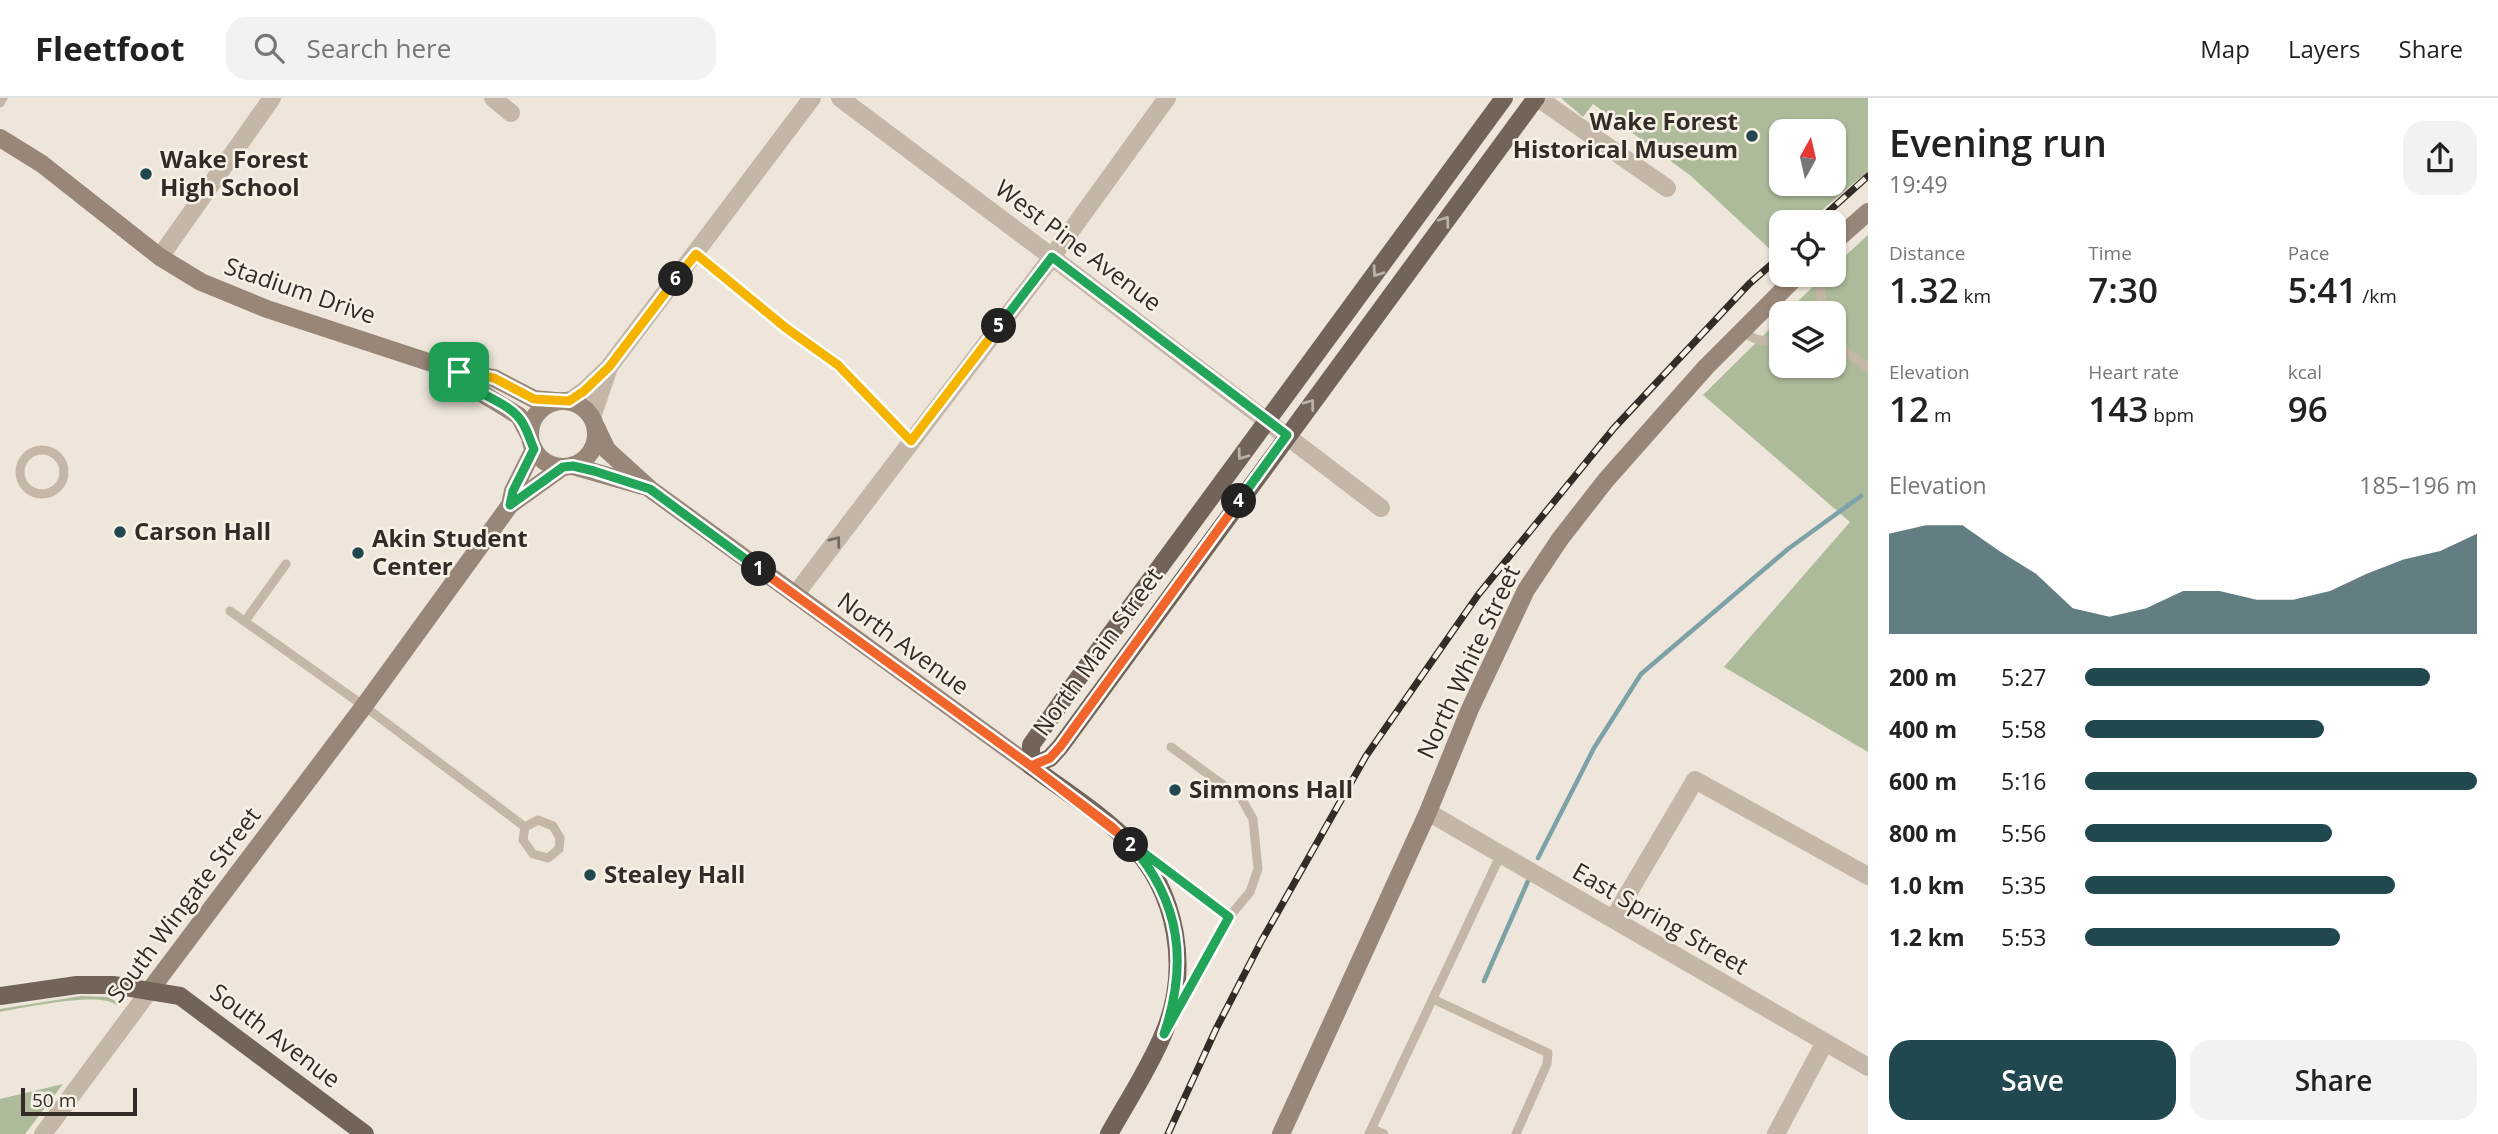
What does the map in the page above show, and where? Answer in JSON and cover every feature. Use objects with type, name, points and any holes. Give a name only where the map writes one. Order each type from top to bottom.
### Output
[{"type":"main road","name":"North Main Street","points":[[1504,98],[1031,746],[1031,766],[1050,758],[1060,747],[1537,98]]},
{"type":"main road","name":"North Avenue","points":[[1031,766],[1127,840],[1154,874],[1164,893],[1174,927],[1177,982],[1164,1034],[1109,1134]]},
{"type":"main road","name":"South Avenue","points":[[0,996],[77,985],[113,985],[180,996],[365,1134]]},
{"type":"street","points":[[160,257],[272,98]]},
{"type":"street","points":[[493,98],[511,113]]},
{"type":"street","points":[[510,505],[532,442],[531,423],[537,413],[545,405],[584,391],[609,367],[812,98]]},
{"type":"street","name":"West Pine Avenue","points":[[840,98],[1381,508]]},
{"type":"street","points":[[794,595],[1052,257],[1167,98]]},
{"type":"street","points":[[1537,98],[1667,188]]},
{"type":"street","name":"Stadium Drive","points":[[0,138],[42,164],[160,257],[201,282],[267,309],[459,372],[494,378],[534,399],[562,401]]},
{"type":"street","points":[[1846,231],[1868,212]]},
{"type":"street","name":"North White Street","points":[[1281,1134],[1428,812],[1470,709],[1517,608],[1537,572],[1606,480],[1741,330],[1786,287]]},
{"type":"street","points":[[510,505],[568,467],[582,462],[594,446],[594,422],[609,367]]},
{"type":"street","name":"Stadium Drive","points":[[459,372],[465,383],[519,416],[532,442]]},
{"type":"street","points":[[562,401],[586,409],[594,422]]},
{"type":"street","name":"North Avenue","points":[[594,422],[607,450],[650,489],[1031,766]]},
{"type":"street","points":[[532,442],[544,461],[568,467]]},
{"type":"street","name":"North Avenue","points":[[568,467],[650,489]]},
{"type":"street","name":"South Wingate Street","points":[[43,1134],[364,706],[510,505]]},
{"type":"street","points":[[1613,919],[1696,781],[1868,876]]},
{"type":"street","name":"East Spring Street","points":[[1428,812],[1868,1067]]},
{"type":"street","points":[[1776,1134],[1825,1042]]},
{"type":"lane","points":[[0,103],[3,98]]},
{"type":"lane","points":[[696,254],[786,328],[838,365],[911,441]]},
{"type":"lane","points":[[1741,330],[1751,339],[1769,341]]},
{"type":"lane","points":[[1846,351],[1868,368]]},
{"type":"lane","points":[[40,450],[55,454],[64,468],[62,482],[57,488],[44,494],[30,490],[22,479],[21,471],[27,457],[40,450]]},
{"type":"lane","points":[[245,621],[286,564]]},
{"type":"lane","points":[[230,611],[364,706],[525,827]]},
{"type":"lane","points":[[1164,1034],[1229,917],[1250,892],[1258,869],[1253,820],[1241,797],[1171,747]]},
{"type":"lane","points":[[538,820],[553,826],[560,838],[559,849],[548,858],[533,854],[523,840],[525,827],[538,820]]},
{"type":"lane","points":[[1127,840],[1229,917]]},
{"type":"lane","points":[[1384,1134],[1371,1131],[1501,854]]},
{"type":"lane","points":[[1433,999],[1548,1053],[1547,1064],[1516,1134]]},
{"type":"green space","points":[[1561,98],[1868,98],[1868,171],[1846,190],[1846,119],[1769,119],[1769,196],[1839,196],[1822,210],[1769,210],[1769,248],[1691,176],[1593,104],[1583,117]]},
{"type":"green space","points":[[1868,235],[1868,752],[1724,667],[1850,522],[1703,395],[1769,330],[1769,378],[1846,378],[1846,301],[1798,301],[1813,287],[1846,287],[1846,255]]},
{"type":"green space","points":[[81,996],[108,997],[119,1003],[116,1005],[108,1001],[79,1000],[0,1012],[0,1009]]},
{"type":"green space","points":[[63,1084],[25,1134],[0,1134],[0,1099]]},
{"type":"waterway","points":[[1538,858],[1594,748],[1641,674],[1788,549],[1861,496]]},
{"type":"waterway","points":[[1484,981],[1528,881]]},
{"type":"railway","points":[[1830,210],[1868,176]]},
{"type":"railway","points":[[1168,1134],[1216,1029],[1262,940],[1366,756],[1478,595],[1614,428],[1749,284],[1769,266]]},
{"type":"place","name":"Wake Forest Historical Museum","points":[[1752,136]]},
{"type":"place","name":"Wake Forest High School","points":[[146,174]]},
{"type":"place","name":"Carson Hall","points":[[120,532]]},
{"type":"place","name":"Akin Student Center","points":[[358,553]]},
{"type":"place","name":"Simmons Hall","points":[[1175,790]]},
{"type":"place","name":"Stealey Hall","points":[[590,875]]},
{"type":"route","points":[[459,372],[465,383],[519,416],[530,435],[534,449],[513,491],[510,505],[563,467],[573,466],[594,471],[650,489],[1031,766],[1127,840],[1154,874],[1164,893],[1174,927],[1177,982],[1164,1034],[1229,917],[1031,766],[1050,758],[1060,747],[1287,435],[1052,257],[911,441],[838,365],[786,328],[696,254],[609,367],[569,401],[534,399],[494,378],[459,372]]}]
